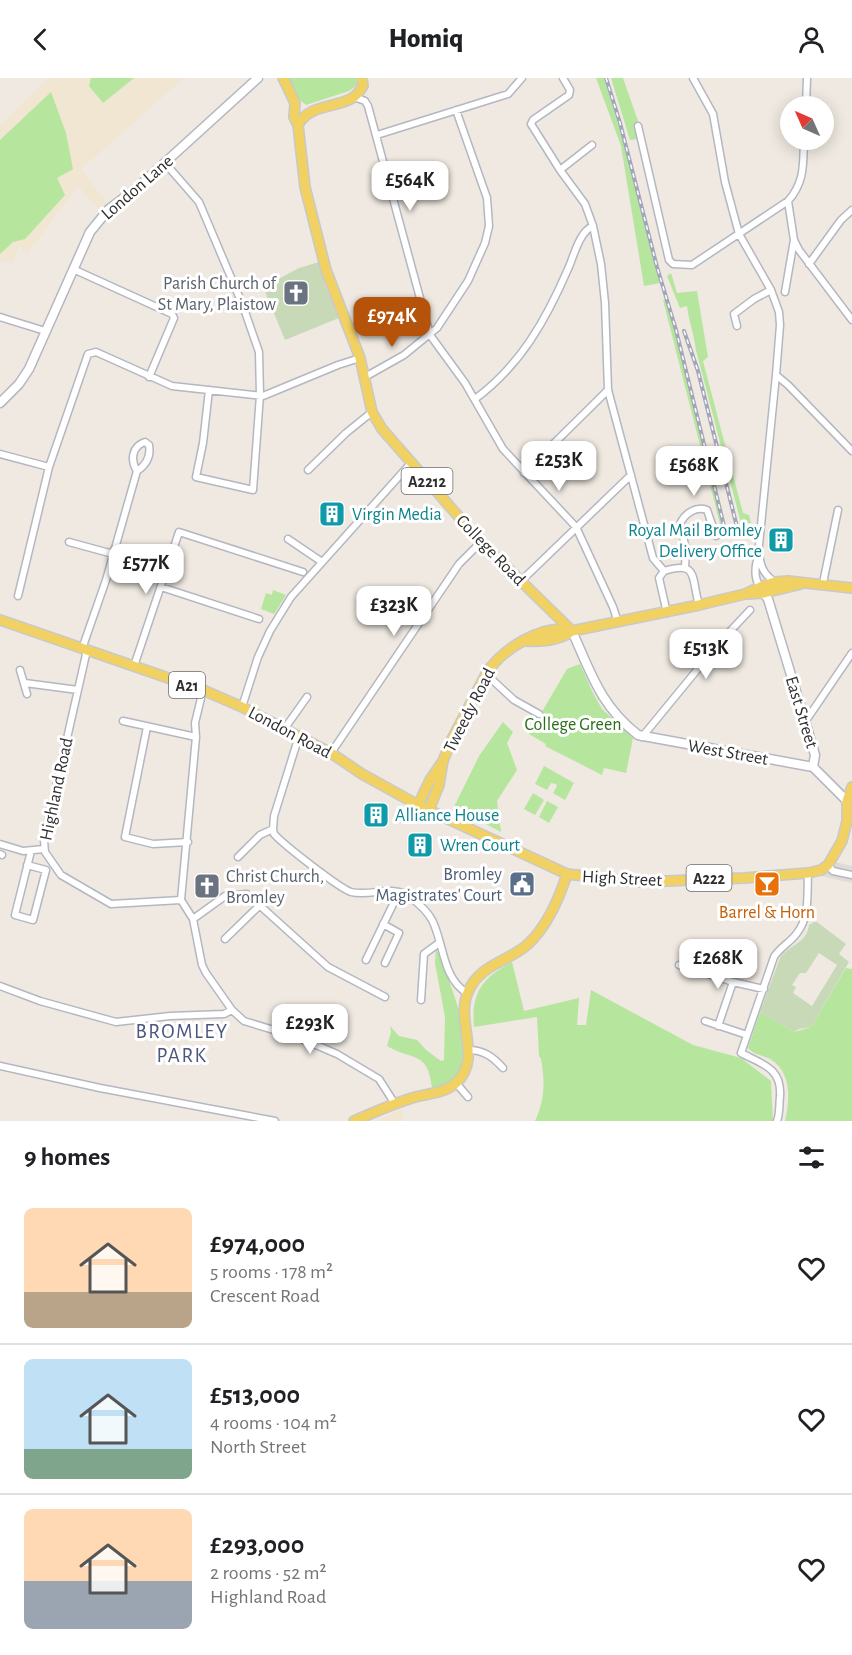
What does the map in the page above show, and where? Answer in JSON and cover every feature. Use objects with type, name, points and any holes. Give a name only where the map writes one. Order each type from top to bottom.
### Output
[{"type":"main road","name":"College Road","points":[[283,78],[295,103],[294,117],[298,125],[305,187],[326,270],[360,358],[372,412],[382,429],[481,542],[572,631]]},
{"type":"main road","points":[[298,125],[304,116],[313,110],[354,97],[363,86],[362,78]]},
{"type":"main road","points":[[295,103],[300,108],[313,110]]},
{"type":"main road","name":"Tweedy Road","points":[[525,641],[542,642],[565,636],[572,631],[667,613],[745,594],[775,582],[852,588]]},
{"type":"main road","name":"Tweedy Road","points":[[760,587],[804,583]]},
{"type":"main road","points":[[548,631],[554,623],[555,614]]},
{"type":"main road","name":"London Road","points":[[0,620],[203,690],[242,707],[331,753],[418,805],[567,874]]},
{"type":"main road","name":"Tweedy Road","points":[[418,805],[443,760],[465,710],[497,658],[525,641],[548,631],[563,628],[572,631]]},
{"type":"main road","name":"Tweedy Road","points":[[429,810],[439,785],[443,760]]},
{"type":"main road","points":[[824,868],[842,841],[850,821],[847,801],[852,788]]},
{"type":"main road","name":"High Street","points":[[567,874],[640,882],[808,873],[824,868]]},
{"type":"main road","points":[[354,1121],[417,1096],[441,1092],[456,1083],[465,1070],[468,1050],[464,1010],[467,993],[481,972],[519,951],[537,934],[551,913],[567,874]]},
{"type":"street","points":[[377,135],[508,94],[522,78]]},
{"type":"street","points":[[563,78],[570,90],[569,95],[531,123],[560,171],[585,204],[593,226],[606,303],[608,390],[653,558],[664,571]]},
{"type":"street","points":[[693,78],[713,114],[725,182],[739,234],[771,290],[779,312],[776,375],[759,554],[755,566],[760,587]]},
{"type":"street","points":[[806,96],[807,78]]},
{"type":"street","name":"London Lane","points":[[0,403],[19,384],[29,369],[90,232],[98,220],[165,163],[254,80]]},
{"type":"street","points":[[354,97],[365,101],[377,135],[430,335],[475,399],[494,435],[510,458],[576,527],[618,622]]},
{"type":"street","points":[[365,377],[404,355],[430,335],[446,317],[468,281],[484,243],[489,226],[484,189],[456,110]]},
{"type":"street","points":[[638,126],[669,260],[674,264],[692,266],[788,201],[797,191],[802,177],[803,150]]},
{"type":"street","points":[[560,171],[592,145]]},
{"type":"street","points":[[165,163],[199,202],[243,306],[259,352],[260,395],[253,490],[196,477],[203,443],[209,390]]},
{"type":"street","points":[[785,292],[794,240],[788,201]]},
{"type":"street","points":[[809,264],[841,220],[852,210]]},
{"type":"street","points":[[475,399],[510,368],[529,344],[554,299],[584,232],[593,226]]},
{"type":"street","points":[[794,240],[809,264],[852,320]]},
{"type":"street","points":[[73,269],[172,314],[174,318],[149,377]]},
{"type":"street","points":[[737,326],[734,314],[771,290]]},
{"type":"street","points":[[0,317],[45,331]]},
{"type":"street","points":[[18,596],[49,467],[88,354],[96,352],[171,386],[260,395],[360,358]]},
{"type":"street","points":[[776,375],[852,451]]},
{"type":"street","points":[[524,473],[608,390]]},
{"type":"street","points":[[308,470],[346,433],[372,412]]},
{"type":"street","points":[[0,454],[49,467]]},
{"type":"street","points":[[242,707],[258,657],[270,631],[291,597],[411,463]]},
{"type":"street","name":"Highland Road","points":[[137,471],[85,649],[44,840],[44,849],[61,874],[111,904],[181,900]]},
{"type":"street","points":[[520,582],[631,475]]},
{"type":"street","points":[[685,567],[686,549],[680,524],[686,515],[699,508],[707,510],[716,536]]},
{"type":"street","points":[[823,584],[837,510]]},
{"type":"street","points":[[134,666],[179,532],[300,569]]},
{"type":"street","points":[[288,539],[322,562]]},
{"type":"street","points":[[69,542],[113,554]]},
{"type":"street","points":[[331,753],[459,564],[481,542]]},
{"type":"street","points":[[759,554],[761,569],[775,582]]},
{"type":"street","points":[[667,613],[659,581],[664,571],[677,567],[685,567],[692,572],[699,605]]},
{"type":"street","points":[[161,587],[259,619]]},
{"type":"street","name":"East Street","points":[[760,587],[815,755],[813,767],[847,801]]},
{"type":"street","points":[[642,737],[720,642],[750,610]]},
{"type":"street","name":"College Road","points":[[572,631],[601,696],[618,716],[642,737]]},
{"type":"street","points":[[805,722],[852,653]]},
{"type":"street","points":[[20,670],[27,694]]},
{"type":"street","points":[[486,674],[514,700],[539,714]]},
{"type":"street","points":[[25,683],[78,690]]},
{"type":"street","points":[[203,690],[195,723],[196,737],[188,842],[181,900],[193,919],[202,965],[232,1010],[244,1021],[300,1038],[337,1054],[379,1080],[395,1104]]},
{"type":"street","points":[[285,728],[307,697]]},
{"type":"street","points":[[123,721],[196,737]]},
{"type":"street","points":[[147,727],[125,837],[153,843],[188,842]]},
{"type":"street","points":[[299,736],[274,816],[273,829],[278,838],[341,888],[362,893],[399,892],[407,894],[426,912],[434,925],[453,979],[467,993]]},
{"type":"street","name":"West Street","points":[[642,737],[813,767]]},
{"type":"street","points":[[238,857],[260,835],[273,829]]},
{"type":"street","points":[[0,844],[31,851],[44,849]]},
{"type":"street","points":[[27,865],[46,870],[33,920],[15,915],[27,865],[31,851]]},
{"type":"street","points":[[824,868],[852,875]]},
{"type":"street","points":[[777,1121],[780,1089],[778,1078],[773,1070],[741,1053],[777,952],[797,934],[804,923],[808,873]]},
{"type":"street","points":[[366,960],[399,892]]},
{"type":"street","points":[[193,919],[225,896],[247,894],[328,967],[385,997]]},
{"type":"street","points":[[225,939],[260,906]]},
{"type":"street","points":[[383,924],[399,933],[385,963]]},
{"type":"street","points":[[421,1000],[424,954],[439,943]]},
{"type":"street","points":[[680,965],[764,989]]},
{"type":"street","points":[[718,1026],[733,982]]},
{"type":"street","points":[[0,986],[40,1001],[116,1022],[170,1016],[224,1014],[232,1010]]},
{"type":"street","points":[[705,1021],[747,1035]]},
{"type":"street","points":[[468,1050],[478,1050],[492,1056],[503,1068]]},
{"type":"street","points":[[0,1066],[100,1088],[275,1121]]},
{"type":"street","points":[[456,1083],[468,1097]]},
{"type":"shaded area","points":[[49,78],[184,78],[81,169],[108,205],[100,211],[78,186],[27,254],[19,246],[12,263],[0,262],[0,125]]},
{"type":"shaded area","points":[[835,862],[852,866],[852,883],[821,876]]},
{"type":"shaded area","points":[[402,1108],[403,1121],[378,1121],[387,1116]]},
{"type":"green space","points":[[91,78],[134,78],[103,103],[89,86]]},
{"type":"green space","points":[[288,78],[356,78],[357,85],[349,91],[306,105],[297,98]]},
{"type":"green space","points":[[596,78],[604,78],[625,146],[660,283],[644,286],[621,146]]},
{"type":"green space","points":[[611,78],[623,78],[638,121],[634,124],[639,139],[630,140]]},
{"type":"green space","points":[[51,92],[66,133],[73,169],[57,178],[65,195],[25,239],[13,242],[0,254],[0,140]]},
{"type":"green space","points":[[319,262],[325,285],[339,318],[285,340],[263,287],[299,268]]},
{"type":"green space","points":[[671,273],[677,293],[697,291],[708,357],[703,361],[743,513],[749,515],[751,523],[741,523],[696,350],[687,306],[680,308],[667,276]]},
{"type":"green space","points":[[666,299],[723,524],[720,524],[663,300]]},
{"type":"green space","points":[[273,590],[286,595],[274,614],[261,609],[266,593],[272,595]]},
{"type":"green space","name":"College Green","points":[[580,664],[602,709],[633,738],[626,773],[604,768],[602,775],[545,746],[546,744],[529,734],[567,669]]},
{"type":"green space","points":[[503,722],[513,732],[507,743],[517,770],[497,801],[501,832],[454,807],[479,756]]},
{"type":"green space","points":[[544,766],[574,783],[565,800],[553,793],[556,784],[551,783],[547,790],[535,784]]},
{"type":"green space","points":[[533,793],[544,800],[535,815],[524,809]]},
{"type":"green space","points":[[547,801],[558,807],[549,823],[539,817]]},
{"type":"green space","points":[[817,922],[846,944],[839,954],[849,962],[811,1027],[794,1032],[760,1012],[780,958],[805,936],[809,925]],"holes":[[[819,953],[837,965],[812,1006],[793,993],[796,987],[792,985],[800,973],[806,973]]]},
{"type":"green space","points":[[436,948],[460,1013],[465,1049],[463,1065],[457,1077],[446,1084],[432,1088],[430,1076],[423,1062],[387,1046],[391,1032],[390,1026],[399,1036],[417,1040],[426,1050],[441,1061],[444,1060],[445,1017],[435,963]]},
{"type":"green space","points":[[512,962],[524,1011],[579,998],[577,1025],[586,1025],[591,990],[693,1045],[741,1058],[771,1081],[773,1121],[535,1121],[541,1106],[543,1083],[537,1017],[474,1027],[474,1005],[481,988],[493,974]]},
{"type":"green space","points":[[846,968],[852,969],[852,1121],[785,1121],[788,1087],[782,1071],[770,1059],[755,1054],[748,1048],[760,1012],[794,1032],[811,1027]]},
{"type":"railway","points":[[606,78],[676,330],[725,530]]},
{"type":"railway","points":[[684,331],[698,371],[737,527]]},
{"type":"place","name":"Parish Church of St Mary, Plaistow","points":[[296,293]]},
{"type":"place","name":"Virgin Media","points":[[332,514]]},
{"type":"place","name":"Royal Mail Bromley Delivery Office","points":[[781,540]]},
{"type":"place","name":"Alliance House","points":[[376,815]]},
{"type":"place","name":"Wren Court","points":[[420,845]]},
{"type":"place","name":"Bromley Magistrates' Court","points":[[522,884]]},
{"type":"place","name":"Barrel & Horn","points":[[767,884]]},
{"type":"place","name":"Christ Church, Bromley","points":[[207,886]]},
{"type":"district","name":"BROMLEY PARK","points":[[182,1043]]}]
